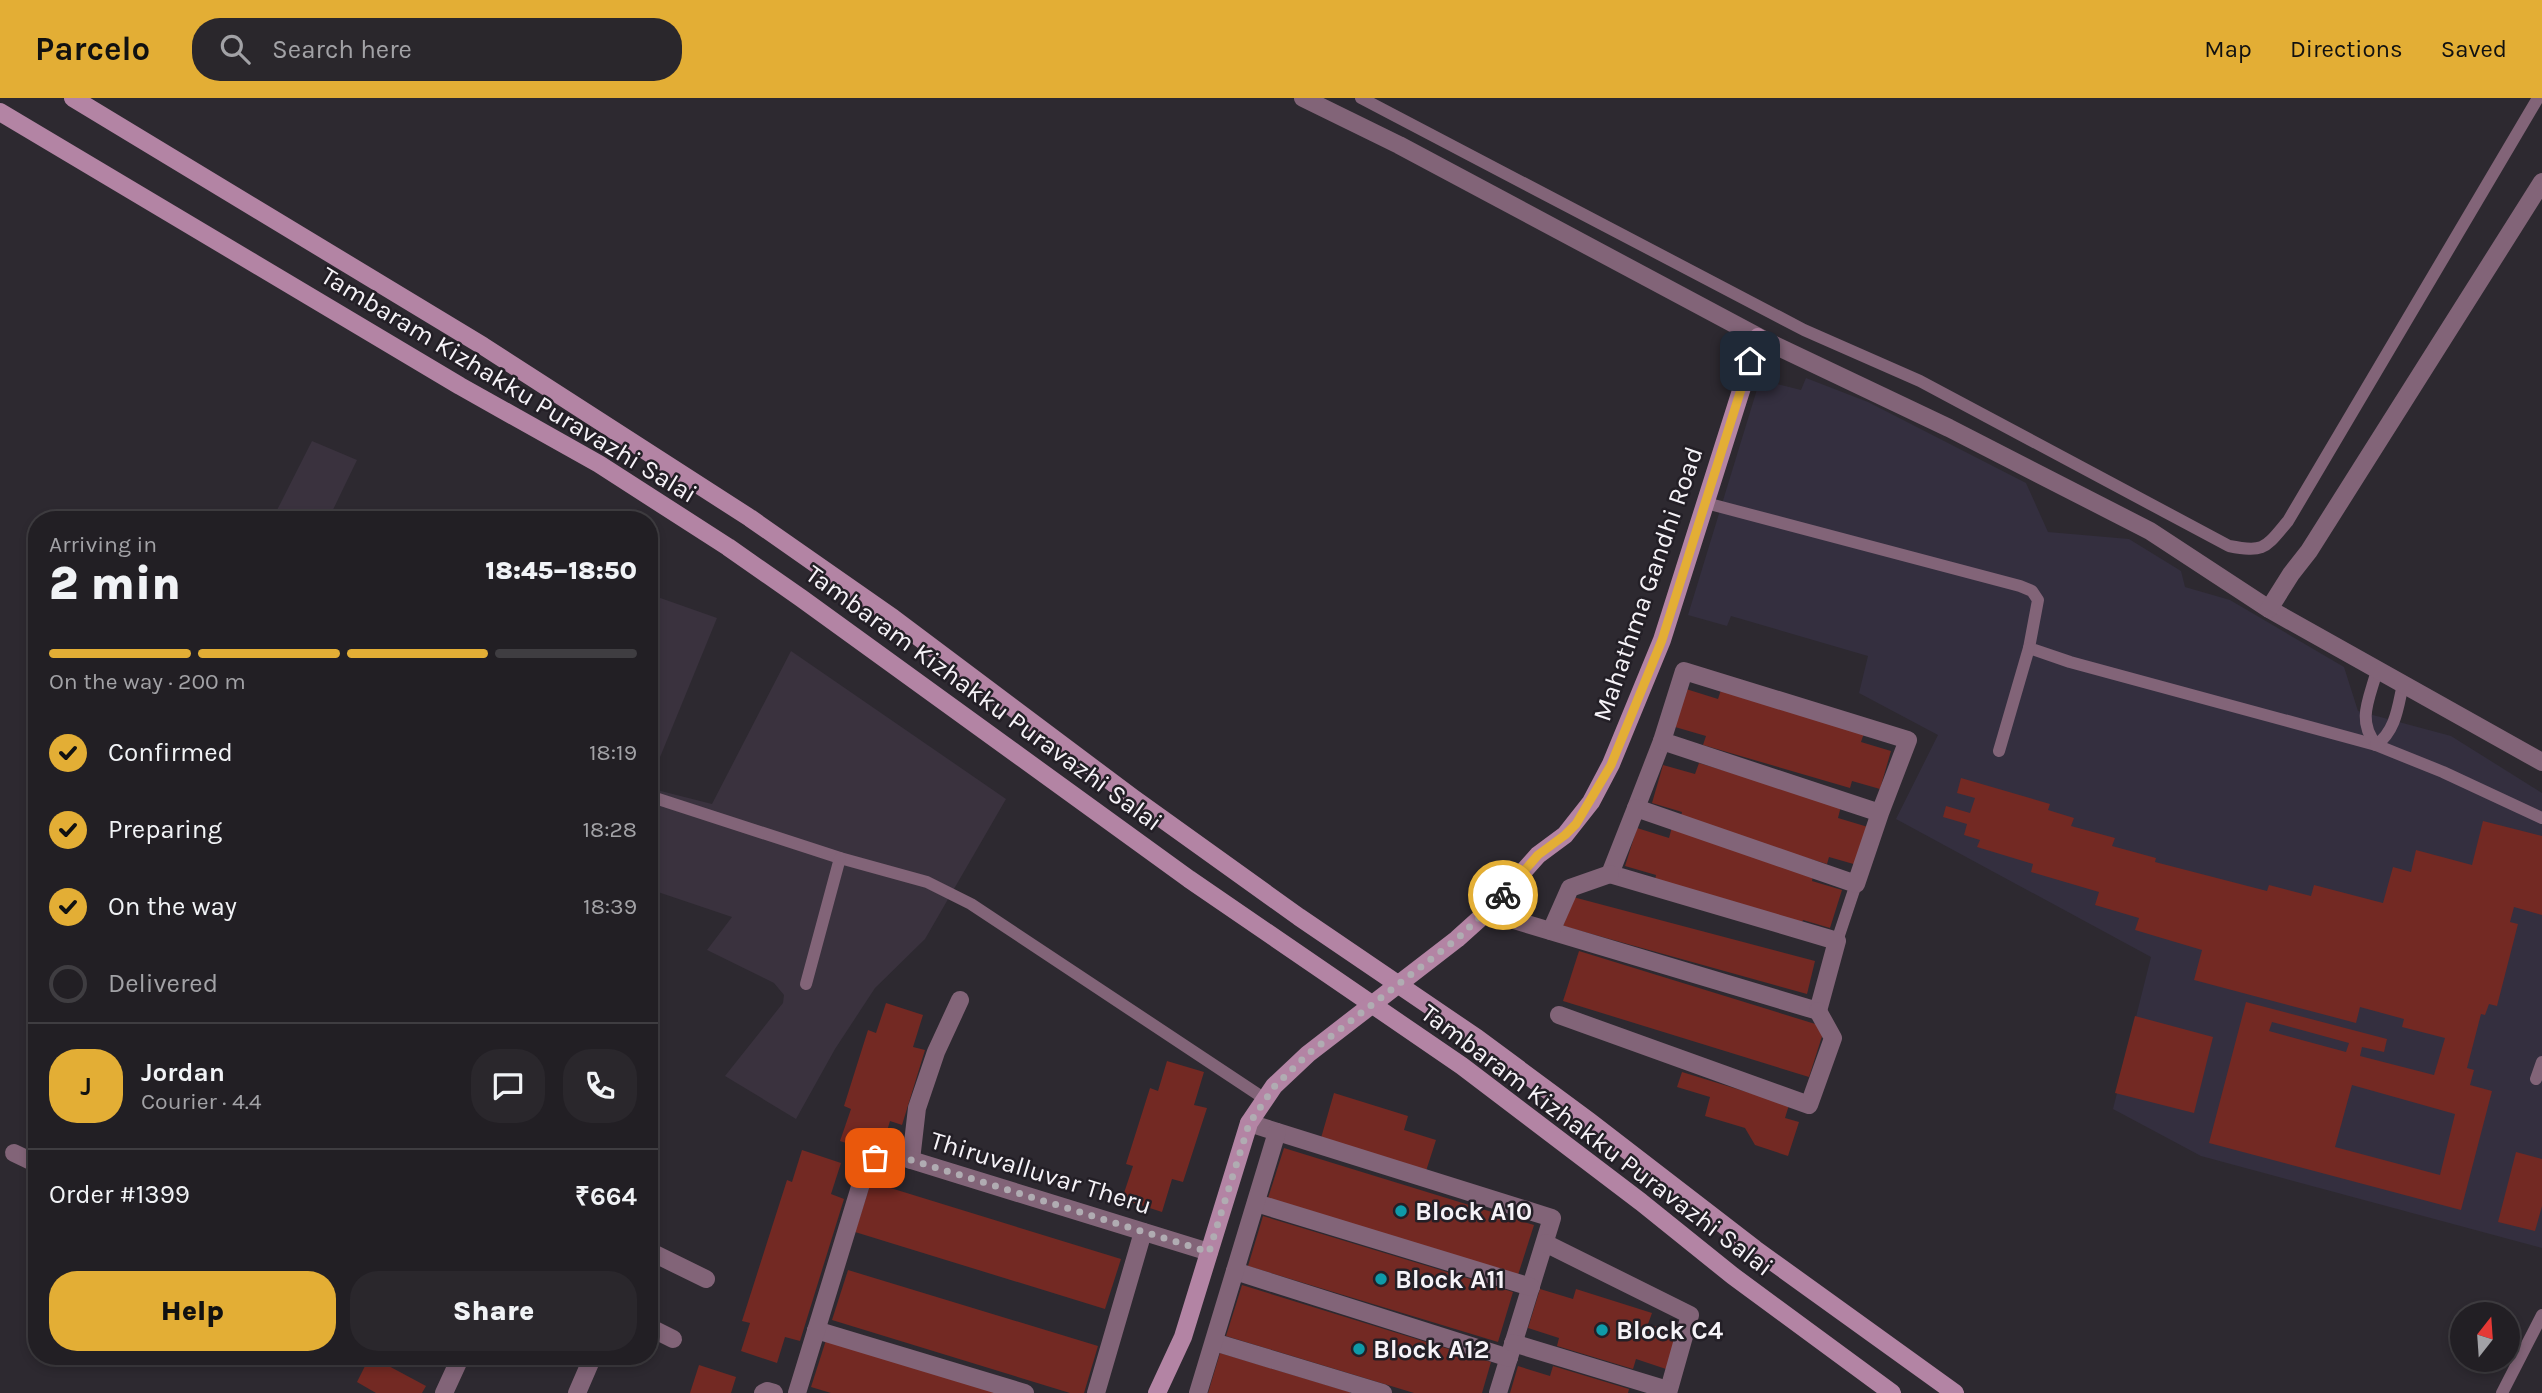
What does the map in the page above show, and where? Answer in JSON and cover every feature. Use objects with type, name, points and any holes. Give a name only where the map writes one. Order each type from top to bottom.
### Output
[{"type":"main road","name":"Tambaram Kizhakku Puravazhi Salai","points":[[73,98],[484,346],[750,518],[893,618],[1133,798],[1299,917],[1488,1046],[1788,1273],[1955,1393]]},
{"type":"main road","name":"Tambaram Kizhakku Puravazhi Salai","points":[[0,113],[460,386],[599,464],[801,598],[1134,840],[1462,1066],[1641,1202],[1733,1276],[1892,1393]]},
{"type":"main road","name":"Mahathma Gandhi Road","points":[[1157,1393],[1183,1338],[1249,1124],[1265,1099],[1308,1054],[1399,985],[1487,912],[1538,855],[1576,824],[1611,765],[1662,640],[1758,337]]},
{"type":"street","points":[[1303,98],[1399,145],[1758,337],[1949,428],[2150,531],[2269,609],[2542,762]]},
{"type":"street","points":[[2269,609],[2309,551],[2542,182]]},
{"type":"street","points":[[1609,874],[1661,741],[1684,671],[1908,740],[1856,884],[1636,808]]},
{"type":"street","points":[[1661,741],[1880,813]]},
{"type":"street","points":[[1551,931],[1570,888],[1609,874],[1837,941],[1818,1011],[1833,1038],[1810,1105],[1559,1015]]},
{"type":"street","points":[[1487,912],[1818,1011]]},
{"type":"street","points":[[911,1160],[918,1108],[936,1052],[960,1000]]},
{"type":"street","points":[[1249,1124],[1552,1218],[1498,1393]]},
{"type":"street","points":[[1198,1393],[1278,1132]]},
{"type":"street","points":[[14,1153],[28,1160]]},
{"type":"street","name":"Thiruvalluvar Theru","points":[[816,1331],[864,1174],[875,1158],[884,1154],[1209,1252]]},
{"type":"street","points":[[1256,1203],[1531,1287]]},
{"type":"street","points":[[1096,1393],[1143,1233]]},
{"type":"street","points":[[1235,1271],[1511,1351],[1668,1392],[1690,1315],[1545,1243]]},
{"type":"street","points":[[658,1255],[706,1279]]},
{"type":"street","points":[[797,1393],[816,1331],[1025,1393]]},
{"type":"street","points":[[658,1332],[673,1339]]},
{"type":"street","points":[[1214,1342],[1383,1393]]},
{"type":"street","points":[[444,1393],[457,1365]]},
{"type":"street","points":[[577,1393],[589,1365]]},
{"type":"street","points":[[763,1393],[774,1393]]},
{"type":"lane","points":[[1361,98],[1804,330],[1932,388],[2229,546],[2252,550],[2269,543],[2288,521],[2538,98]]},
{"type":"lane","points":[[1706,503],[2020,586],[2032,592],[2038,600],[2029,648],[1999,751]]},
{"type":"lane","points":[[2029,648],[2070,662],[2376,745],[2443,772],[2542,818]]},
{"type":"lane","points":[[2376,745],[2367,733],[2365,720],[2377,670]]},
{"type":"lane","points":[[2376,745],[2386,738],[2393,726],[2403,684]]},
{"type":"lane","points":[[658,799],[840,858],[927,882],[971,904],[1265,1099]]},
{"type":"lane","points":[[806,984],[840,858]]},
{"type":"lane","points":[[1837,941],[1856,884]]},
{"type":"lane","points":[[2536,1079],[2542,1062]]},
{"type":"lane","points":[[2502,1393],[2542,1315]]},
{"type":"shaded area","points":[[1762,373],[1777,384],[1801,390],[1806,378],[1868,402],[2026,483],[2048,532],[2129,539],[2181,571],[2185,587],[2230,600],[2344,667],[2358,711],[2451,736],[2542,793],[2542,1248],[2201,1156],[2113,1109],[2151,957],[1896,819],[1938,735],[1859,693],[1868,656],[1731,616],[1727,626],[1688,615]]},
{"type":"shaded area","points":[[312,441],[357,460],[332,511],[277,511]]},
{"type":"shaded area","points":[[658,597],[717,618],[658,762]]},
{"type":"shaded area","points":[[791,651],[1006,799],[925,939],[875,988],[835,1049],[796,1119],[725,1076],[783,1003],[784,995],[774,983],[707,950],[732,917],[658,892],[658,790],[712,804]]},
{"type":"building","points":[[1722,687],[1865,730],[1861,742],[1891,751],[1880,789],[1852,781],[1850,788],[1703,745],[1706,736],[1675,727],[1686,689],[1718,699]]},
{"type":"building","points":[[1699,763],[1841,806],[1838,818],[1868,827],[1857,865],[1829,857],[1827,864],[1680,820],[1682,812],[1652,803],[1663,765],[1695,774]]},
{"type":"building","points":[[1961,778],[2050,804],[2048,810],[2074,818],[2071,826],[2115,838],[2112,846],[2156,858],[2155,862],[2267,891],[2269,885],[2311,896],[2314,885],[2383,903],[2393,867],[2411,872],[2416,850],[2472,865],[2483,821],[2542,836],[2542,915],[2514,907],[2510,922],[2518,924],[2497,1006],[2489,1004],[2485,1015],[2481,1014],[2467,1068],[2474,1070],[2470,1085],[2492,1091],[2461,1210],[2209,1143],[2246,1002],[2387,1039],[2384,1052],[2362,1047],[2360,1056],[2434,1075],[2445,1038],[2402,1027],[2404,1019],[2360,1007],[2356,1023],[2194,980],[2202,950],[2135,930],[2139,918],[2095,905],[2099,892],[2031,872],[2033,864],[1977,847],[1980,840],[1964,835],[1967,824],[1943,817],[1946,806],[1970,813],[1975,798],[1957,793]],"holes":[[[2272,1022],[2349,1043],[2346,1052],[2269,1031]],[[2352,1085],[2455,1114],[2440,1175],[2335,1147]]]},
{"type":"building","points":[[1672,827],[1813,876],[1812,881],[1842,890],[1830,928],[1803,920],[1800,927],[1654,884],[1656,875],[1625,866],[1637,828],[1669,838]]},
{"type":"building","points":[[1573,897],[1815,961],[1807,994],[1563,926]]},
{"type":"building","points":[[1579,951],[1825,1027],[1809,1077],[1563,1001]]},
{"type":"building","points":[[886,1003],[923,1015],[913,1047],[925,1050],[902,1125],[890,1121],[880,1154],[840,1141],[851,1109],[844,1106],[868,1030],[876,1033]]},
{"type":"building","points":[[2135,1016],[2213,1037],[2194,1113],[2115,1093]]},
{"type":"building","points":[[1167,1061],[1204,1072],[1194,1105],[1207,1108],[1183,1182],[1172,1179],[1162,1212],[1122,1199],[1133,1166],[1126,1164],[1150,1088],[1158,1091]]},
{"type":"building","points":[[1682,1072],[1789,1105],[1785,1118],[1799,1122],[1788,1156],[1755,1145],[1745,1128],[1705,1116],[1710,1097],[1677,1087]]},
{"type":"building","points":[[1334,1093],[1408,1116],[1404,1130],[1436,1140],[1426,1171],[1321,1138]]},
{"type":"building","name":"Block A10","points":[[1284,1148],[1534,1225],[1518,1275],[1268,1198]]},
{"type":"building","points":[[802,1150],[841,1163],[831,1194],[844,1199],[800,1341],[785,1337],[777,1363],[741,1351],[750,1323],[742,1321],[787,1180],[792,1182]]},
{"type":"building","points":[[2516,1152],[2542,1159],[2542,1206],[2535,1231],[2498,1222]]},
{"type":"building","points":[[871,1182],[1121,1259],[1105,1309],[855,1232]]},
{"type":"building","name":"Block A11","points":[[1263,1216],[1513,1292],[1498,1342],[1248,1266]]},
{"type":"building","points":[[848,1270],[1098,1346],[1084,1393],[1070,1393],[832,1320]]},
{"type":"building","name":"Block A12","points":[[1242,1285],[1491,1362],[1482,1393],[1414,1393],[1226,1336]]},
{"type":"building","name":"Block C4","points":[[1540,1289],[1573,1299],[1576,1289],[1652,1313],[1648,1324],[1677,1333],[1666,1369],[1636,1359],[1633,1369],[1557,1346],[1559,1338],[1528,1328]]},
{"type":"building","points":[[827,1337],[1009,1393],[831,1393],[811,1387]]},
{"type":"building","points":[[1220,1353],[1350,1392],[1350,1393],[1208,1393]]},
{"type":"building","points":[[366,1365],[387,1365],[426,1386],[422,1393],[376,1393],[357,1382]]},
{"type":"building","points":[[699,1365],[736,1377],[731,1393],[690,1393]]},
{"type":"building","points":[[1518,1366],[1550,1376],[1553,1366],[1629,1389],[1628,1393],[1510,1393]]},
{"type":"way so far","points":[[875,1158],[884,1154],[895,1155],[1209,1252],[1249,1124],[1274,1087],[1308,1054],[1457,939],[1503,895]]},
{"type":"place","name":"Block A10","points":[[1401,1211]]},
{"type":"place","name":"Block A11","points":[[1381,1279]]},
{"type":"place","name":"Block C4","points":[[1602,1330]]},
{"type":"place","name":"Block A12","points":[[1359,1349]]},
{"type":"route","points":[[1503,895],[1538,855],[1576,824],[1611,765],[1662,640],[1750,361]]}]
